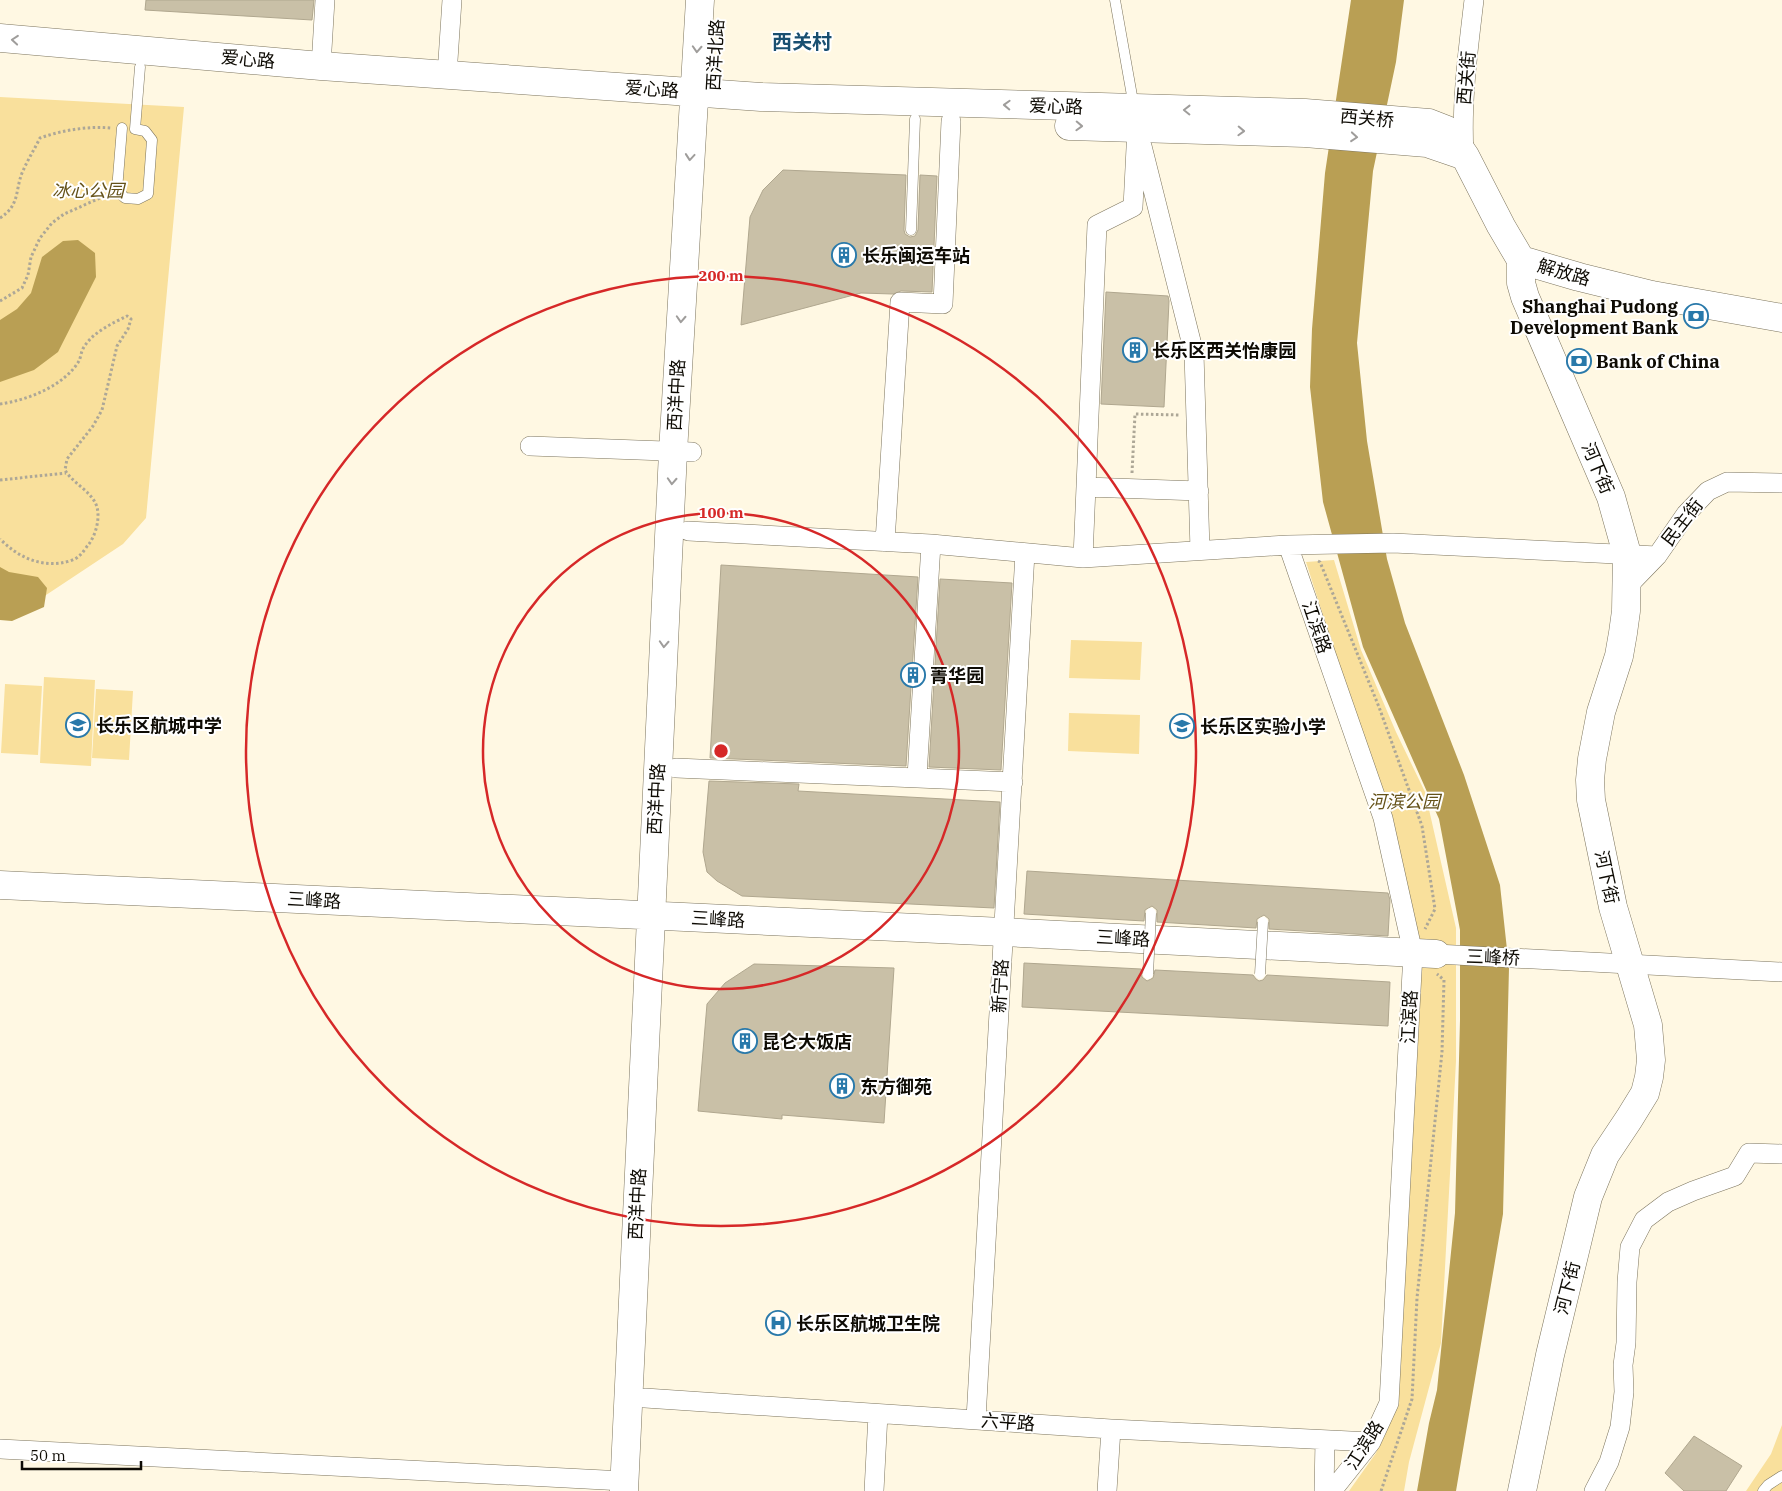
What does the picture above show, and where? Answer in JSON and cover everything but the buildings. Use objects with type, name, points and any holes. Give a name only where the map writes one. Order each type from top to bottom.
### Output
[{"type":"main road","name":"西洋北路","points":[[700,0],[703,101]]},
{"type":"main road","name":"西洋北路","points":[[703,101],[718,0]]},
{"type":"main road","name":"爱心路","points":[[0,38],[322,66],[447,74],[703,101],[915,119],[951,121],[1136,119],[1305,123]]},
{"type":"main road","name":"爱心路","points":[[0,56],[140,67],[703,101],[771,97],[1136,119]]},
{"type":"main road","name":"西洋中路","points":[[634,1486],[683,452],[703,101]]},
{"type":"main road","name":"西关桥","points":[[1305,123],[1428,133],[1465,156]]},
{"type":"main road","name":"解放路","points":[[1465,156],[1521,260],[1652,295],[1782,318]]},
{"type":"main road","name":"河下街","points":[[1521,260],[1521,283],[1525,297],[1611,497],[1627,554],[1623,633],[1619,656],[1601,712],[1590,780],[1591,800],[1613,907],[1648,1025],[1650,1045],[1649,1077],[1645,1092],[1605,1154],[1588,1197],[1550,1356],[1522,1491]]},
{"type":"main road","name":"西洋中路","points":[[634,1486],[645,1398],[660,917],[676,768],[688,531],[683,452]]},
{"type":"main road","name":"三峰路","points":[[0,885],[1003,932],[1425,954]]},
{"type":"street","points":[[322,66],[325,0]]},
{"type":"street","points":[[447,74],[452,0]]},
{"type":"street","name":"西关街","points":[[1465,156],[1462,125],[1467,57],[1474,0]]},
{"type":"street","points":[[1136,119],[1194,353],[1200,550]]},
{"type":"street","points":[[1083,558],[1097,225],[1133,207],[1136,119]]},
{"type":"street","points":[[884,542],[900,302],[944,304],[951,121]]},
{"type":"street","points":[[530,446],[683,452]]},
{"type":"street","name":"民主街","points":[[1626,588],[1657,556],[1686,514],[1708,491],[1727,482],[1782,483]]},
{"type":"street","points":[[1086,487],[1199,491]]},
{"type":"street","points":[[688,531],[931,544],[1083,558],[1288,545],[1393,543],[1657,556]]},
{"type":"street","points":[[917,777],[931,544]]},
{"type":"street","name":"江滨路","points":[[1288,545],[1383,818],[1425,954],[1389,1404],[1370,1442],[1332,1491]]},
{"type":"street","name":"新宁路","points":[[976,1419],[1025,553]]},
{"type":"street","points":[[676,768],[1012,782]]},
{"type":"street","name":"三峰桥","points":[[1425,954],[1782,972]]},
{"type":"street","points":[[1594,1491],[1609,1462],[1620,1427],[1624,1392],[1623,1365],[1628,1319],[1626,1282],[1630,1247],[1644,1220],[1668,1202],[1735,1176],[1749,1153],[1782,1154]]},
{"type":"street","name":"六平路","points":[[645,1398],[1111,1429],[1370,1442]]},
{"type":"street","points":[[874,1491],[878,1414]]},
{"type":"street","points":[[1108,1491],[1111,1429]]},
{"type":"street","name":"江滨路","points":[[1324,1491],[1325,1440]]},
{"type":"street","points":[[0,1449],[634,1486]]},
{"type":"lane","points":[[1115,0],[1136,119]]},
{"type":"lane","points":[[122,128],[117,190],[125,198],[138,199],[148,194],[152,140],[145,132],[135,129],[140,67]]},
{"type":"lane","points":[[911,230],[915,119]]},
{"type":"lane","points":[[1148,974],[1151,913]]},
{"type":"lane","points":[[1260,974],[1263,922]]},
{"type":"lane","points":[[1763,1491],[1768,1484],[1782,1476]]},
{"type":"path","points":[[0,218],[7,214],[18,196],[21,175],[40,138],[56,132],[98,127],[122,128]]},
{"type":"path","points":[[0,301],[22,288],[28,275],[31,256],[40,238],[52,223],[64,214],[117,190]]},
{"type":"path","points":[[0,404],[12,403],[42,392],[74,368],[80,359],[83,347],[94,336],[110,324],[127,316],[131,319],[128,329],[116,346],[102,410],[93,426],[67,459],[65,470],[69,478],[91,496],[97,507],[98,524],[92,540],[79,556],[68,562],[42,563],[30,561],[7,546],[0,539]]},
{"type":"path","points":[[1131,489],[1134,414],[1196,415]]},
{"type":"path","points":[[0,480],[66,473]]},
{"type":"path","points":[[1288,545],[1320,562],[1379,707],[1422,826],[1435,909],[1425,954],[1444,980],[1442,1052],[1417,1298],[1412,1399],[1381,1491]]},
{"type":"green space","name":"冰心公园","points":[[0,97],[184,107],[146,518],[123,544],[28,607],[0,614]]},
{"type":"green space","name":"河滨公园","points":[[1334,560],[1361,650],[1396,732],[1425,792],[1456,928],[1456,1061],[1441,1343],[1409,1462],[1404,1491],[1349,1491],[1376,1453],[1399,1392],[1421,971],[1364,744],[1306,562]]},
{"type":"green space","points":[[1071,640],[1142,642],[1140,680],[1069,678]]},
{"type":"green space","points":[[44,677],[95,680],[91,766],[40,763]]},
{"type":"green space","points":[[5,684],[42,686],[38,755],[1,753]]},
{"type":"green space","points":[[96,689],[133,691],[129,760],[92,758]]},
{"type":"green space","points":[[1069,713],[1140,715],[1139,754],[1068,751]]},
{"type":"green space","points":[[1782,1425],[1782,1491],[1746,1491],[1771,1454]]},
{"type":"shaded area","points":[[1351,0],[1404,0],[1396,62],[1373,171],[1357,343],[1367,441],[1387,559],[1405,623],[1464,775],[1500,885],[1509,968],[1503,1214],[1456,1491],[1417,1491],[1437,1390],[1455,1213],[1460,1020],[1460,930],[1439,819],[1363,647],[1323,502],[1310,387],[1312,329],[1325,173]]},
{"type":"shaded area","points":[[78,240],[95,253],[96,277],[58,352],[34,370],[0,382],[0,320],[17,309],[31,293],[42,257],[63,241]]},
{"type":"shaded area","points":[[0,567],[9,572],[38,577],[47,588],[44,607],[12,621],[0,620]]},
{"type":"place","name":"长乐闽运车站","points":[[844,255]]},
{"type":"place","name":"Shanghai Pudong Development Bank","points":[[1696,316]]},
{"type":"place","name":"长乐区西关怡康园","points":[[1135,350]]},
{"type":"place","name":"Bank of China","points":[[1579,361]]},
{"type":"place","name":"菁华园","points":[[913,675]]},
{"type":"place","name":"长乐区航城中学","points":[[78,725]]},
{"type":"place","name":"长乐区实验小学","points":[[1182,726]]},
{"type":"place","name":"昆仑大饭店","points":[[745,1041]]},
{"type":"place","name":"东方御苑","points":[[842,1086]]},
{"type":"place","name":"长乐区航城卫生院","points":[[778,1323]]},
{"type":"district","name":"西关村","points":[[802,41]]}]
